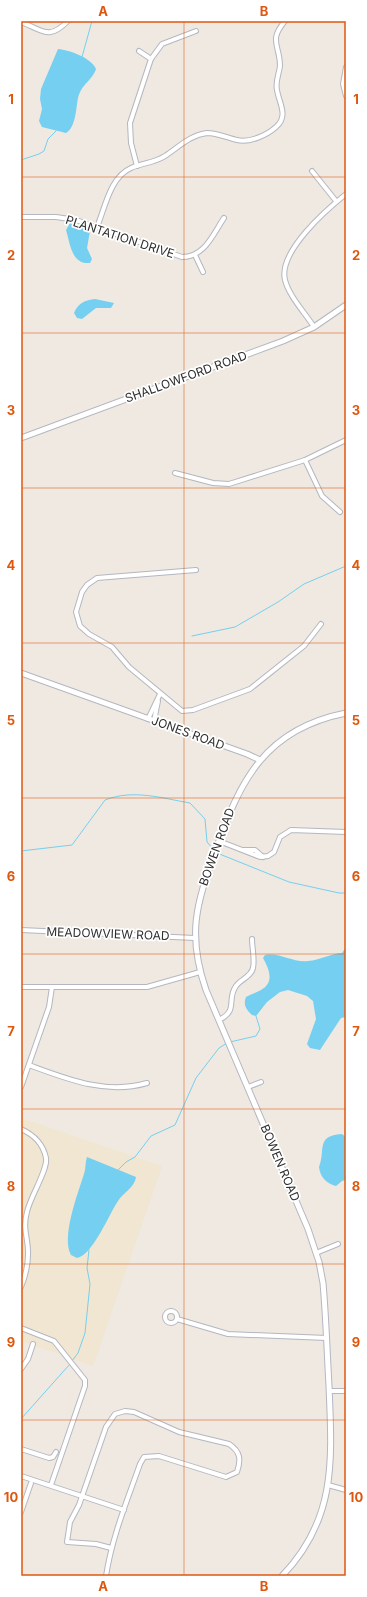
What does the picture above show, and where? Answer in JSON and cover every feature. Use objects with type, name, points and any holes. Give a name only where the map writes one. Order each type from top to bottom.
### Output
[{"type":"street","points":[[21,22],[44,32],[52,33],[61,28],[68,21]]},
{"type":"street","points":[[98,227],[116,180],[125,171],[162,158],[198,135],[214,134],[243,141],[258,138],[276,128],[281,120],[283,110],[276,88],[280,65],[275,38],[277,32],[285,21]]},
{"type":"street","points":[[137,166],[131,143],[130,123],[151,60],[162,44],[196,31]]},
{"type":"street","points":[[139,51],[151,60]]},
{"type":"street","points":[[346,67],[342,84],[346,96]]},
{"type":"street","points":[[312,171],[336,201]]},
{"type":"street","points":[[314,327],[287,286],[284,277],[285,267],[289,256],[315,221],[336,201],[346,194]]},
{"type":"street","name":"PLANTATION DRIVE","points":[[21,217],[67,218],[98,227],[178,256],[187,257],[195,255]]},
{"type":"street","points":[[204,271],[195,255],[205,247],[224,218]]},
{"type":"street","name":"SHALLOWFORD ROAD","points":[[21,438],[283,341],[314,327],[346,305]]},
{"type":"street","points":[[175,473],[214,483],[229,484],[305,460],[346,440]]},
{"type":"street","points":[[305,460],[322,496],[340,512]]},
{"type":"street","points":[[196,570],[97,578],[84,588],[77,608],[77,620],[84,630],[112,647],[128,667],[178,709],[186,712],[246,691],[304,646],[321,624]]},
{"type":"street","name":"JONES ROAD","points":[[21,673],[260,760]]},
{"type":"street","points":[[154,721],[160,694]]},
{"type":"street","points":[[148,719],[151,710],[158,701]]},
{"type":"street","points":[[260,760],[280,742],[303,728],[320,720],[346,713]]},
{"type":"street","name":"BOWEN ROAD","points":[[260,760],[239,790],[219,841],[199,899],[195,938],[200,972],[308,1228],[323,1283],[327,1338],[331,1452],[328,1485],[324,1504],[312,1533],[298,1557],[282,1576]]},
{"type":"street","points":[[219,841],[244,850],[255,850],[263,857],[274,852],[280,837],[291,830],[346,832]]},
{"type":"street","name":"MEADOWVIEW ROAD","points":[[21,930],[195,938]]},
{"type":"street","points":[[219,1020],[229,1014],[232,1008],[232,994],[237,986],[252,970],[254,964],[252,939]]},
{"type":"street","points":[[21,987],[147,987],[200,972]]},
{"type":"street","points":[[21,1087],[49,1007],[52,987]]},
{"type":"street","points":[[29,1065],[91,1086],[138,1086],[147,1083]]},
{"type":"street","points":[[248,1087],[261,1082]]},
{"type":"street","points":[[21,1129],[36,1137],[46,1159],[45,1170],[34,1191],[27,1212],[24,1234],[28,1259],[26,1276],[21,1287]]},
{"type":"street","points":[[316,1253],[338,1244]]},
{"type":"street","points":[[177,1319],[228,1334],[327,1338]]},
{"type":"street","points":[[21,1328],[54,1341],[85,1380],[85,1386],[51,1485]]},
{"type":"street","points":[[21,1369],[23,1362],[33,1344]]},
{"type":"street","points":[[329,1391],[346,1391]]},
{"type":"street","points":[[106,1576],[111,1548],[140,1462],[144,1457],[159,1456],[226,1477],[237,1472],[240,1462],[240,1454],[229,1444],[179,1432],[134,1412],[125,1411],[115,1414],[109,1420],[82,1496],[70,1522],[67,1542],[96,1544],[111,1548]]},
{"type":"street","points":[[21,1449],[49,1458],[54,1457],[56,1452]]},
{"type":"street","points":[[21,1476],[124,1510]]},
{"type":"street","points":[[21,1512],[31,1483]]},
{"type":"street","points":[[328,1485],[346,1490]]},
{"type":"street","points":[[21,1495],[26,1497]]},
{"type":"shaded area","points":[[21,1118],[162,1166],[93,1366],[21,1341]]},
{"type":"water","points":[[58,49],[74,53],[85,58],[94,65],[96,69],[80,93],[74,122],[66,133],[42,127],[39,121],[42,109],[40,99],[41,89]]},
{"type":"water","points":[[70,223],[90,231],[87,248],[92,259],[90,263],[84,263],[79,260],[72,252],[66,230]]},
{"type":"water","points":[[95,299],[114,303],[111,308],[96,308],[82,319],[77,318],[74,313],[80,304],[88,300]]},
{"type":"water","points":[[346,947],[346,1017],[341,1018],[320,1050],[310,1048],[307,1044],[316,1019],[313,1001],[307,996],[288,990],[280,992],[267,1002],[256,1016],[252,1015],[247,1009],[245,1005],[246,997],[261,990],[268,983],[270,975],[263,958],[265,955],[271,954],[308,961],[342,953]]},
{"type":"water","points":[[342,1134],[346,1137],[346,1180],[342,1181],[336,1186],[324,1180],[319,1167],[325,1141],[334,1135]]},
{"type":"water","points":[[87,1157],[136,1177],[131,1187],[118,1201],[95,1242],[89,1250],[77,1258],[71,1255],[68,1247],[69,1226],[85,1172]]},
{"type":"waterway","points":[[82,57],[92,21]]},
{"type":"waterway","points":[[21,160],[44,151],[48,139],[56,131]]},
{"type":"waterway","points":[[192,636],[235,627],[278,602],[304,584],[346,566]]},
{"type":"waterway","points":[[21,851],[72,845],[105,800],[126,795],[158,797],[190,803],[205,819],[207,842],[213,849]]},
{"type":"waterway","points":[[217,853],[289,882],[339,893],[346,893]]},
{"type":"waterway","points":[[230,1042],[256,1036],[260,1029],[256,1016]]},
{"type":"waterway","points":[[118,1170],[126,1162],[135,1157],[151,1136],[175,1125],[196,1078],[219,1048],[227,1043]]},
{"type":"waterway","points":[[72,1361],[78,1353],[85,1333],[90,1284],[87,1268],[89,1250]]},
{"type":"waterway","points":[[21,1419],[70,1364]]}]
